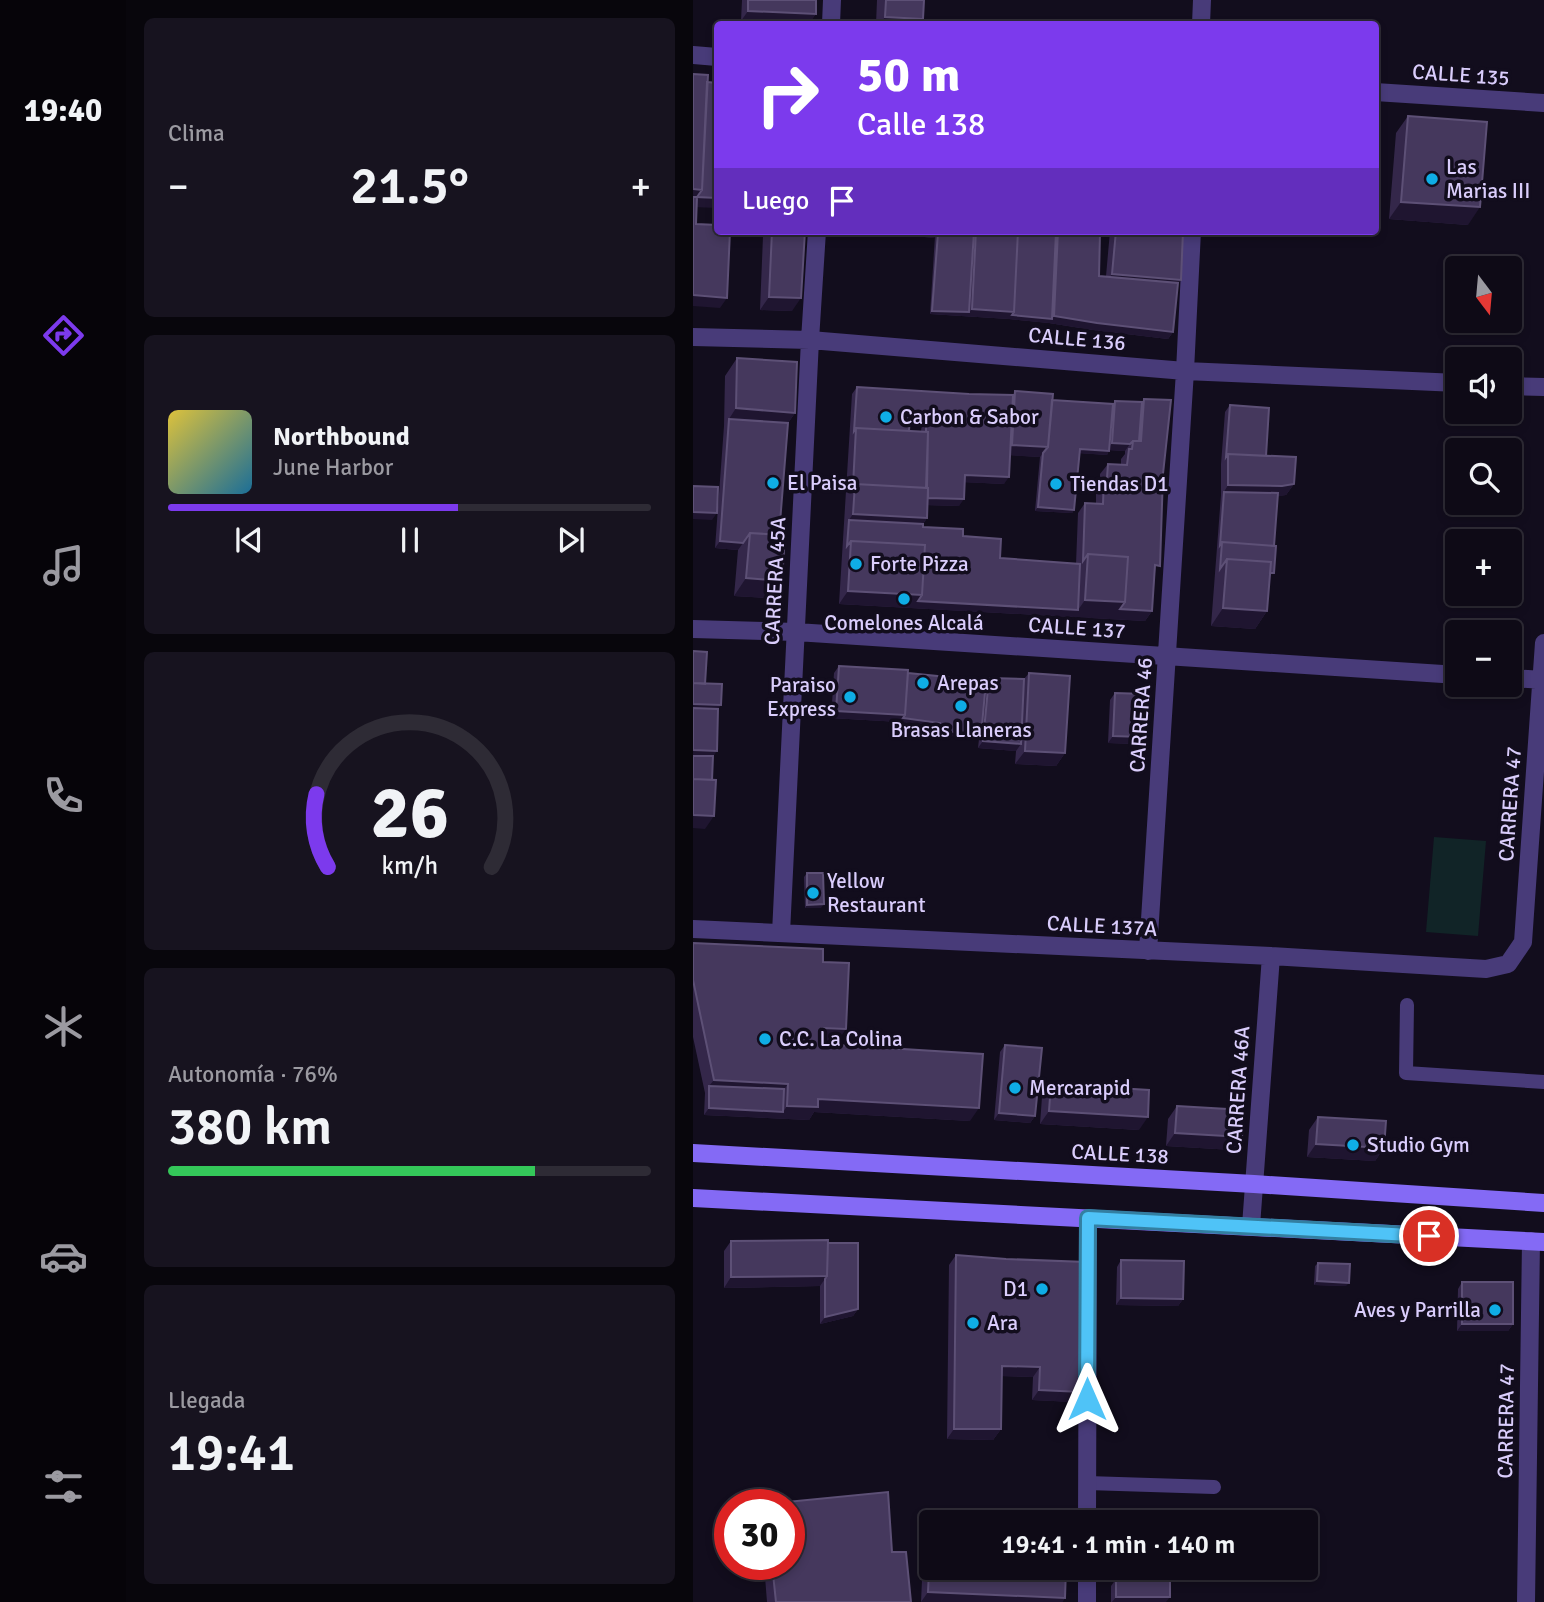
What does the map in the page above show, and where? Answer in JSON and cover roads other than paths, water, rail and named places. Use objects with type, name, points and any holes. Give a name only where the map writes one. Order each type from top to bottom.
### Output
[{"type":"main road","name":"CALLE 138","points":[[693,1153],[1544,1203]]},
{"type":"main road","points":[[693,1198],[1537,1241]]},
{"type":"street","points":[[831,21],[832,0]]},
{"type":"street","points":[[1201,21],[1202,0]]},
{"type":"street","points":[[693,55],[714,57]]},
{"type":"street","name":"CALLE 135","points":[[1379,92],[1544,103]]},
{"type":"street","name":"CARRERA 45A","points":[[781,933],[817,235]]},
{"type":"street","name":"CARRERA 46","points":[[1148,951],[1192,235]]},
{"type":"street","name":"CALLE 136","points":[[693,337],[810,340],[1185,370],[1445,382]]},
{"type":"street","points":[[1522,386],[1544,387]]},
{"type":"street","name":"CALLE 137","points":[[693,629],[796,632],[1445,674]]},
{"type":"street","name":"CARRERA 47","points":[[1508,964],[1523,943],[1544,643]]},
{"type":"street","points":[[1522,679],[1543,680]]},
{"type":"street","name":"CALLE 137A","points":[[693,929],[1486,969],[1508,964]]},
{"type":"street","name":"CARRERA 46A","points":[[1251,1226],[1271,957]]},
{"type":"street","points":[[1087,1510],[1088,1218]]},
{"type":"street","name":"CARRERA 47","points":[[1526,1602],[1537,1241]]},
{"type":"street","points":[[1087,1580],[1087,1602]]},
{"type":"lane","points":[[1407,1005],[1406,1073],[1544,1082]]},
{"type":"lane","points":[[1087,1483],[1214,1487]]},
{"type":"place","name":"Las Marias III","points":[[1432,179]]},
{"type":"place","name":"Carbon & Sabor","points":[[886,417]]},
{"type":"place","name":"El Paisa","points":[[773,483]]},
{"type":"place","name":"Tiendas D1","points":[[1056,484]]},
{"type":"place","name":"Forte Pizza","points":[[856,564]]},
{"type":"place","name":"Comelones Alcalá","points":[[904,599]]},
{"type":"place","name":"Arepas","points":[[923,683]]},
{"type":"place","name":"Paraiso Express","points":[[850,697]]},
{"type":"place","name":"Brasas Llaneras","points":[[961,706]]},
{"type":"place","name":"Yellow Restaurant","points":[[813,893]]},
{"type":"place","name":"C.C. La Colina","points":[[765,1039]]},
{"type":"place","name":"Mercarapid","points":[[1015,1088]]},
{"type":"place","name":"Studio Gym","points":[[1353,1145]]},
{"type":"place","name":"D1","points":[[1042,1289]]},
{"type":"place","name":"Aves y Parrilla","points":[[1495,1310]]},
{"type":"place","name":"Ara","points":[[973,1323]]}]
